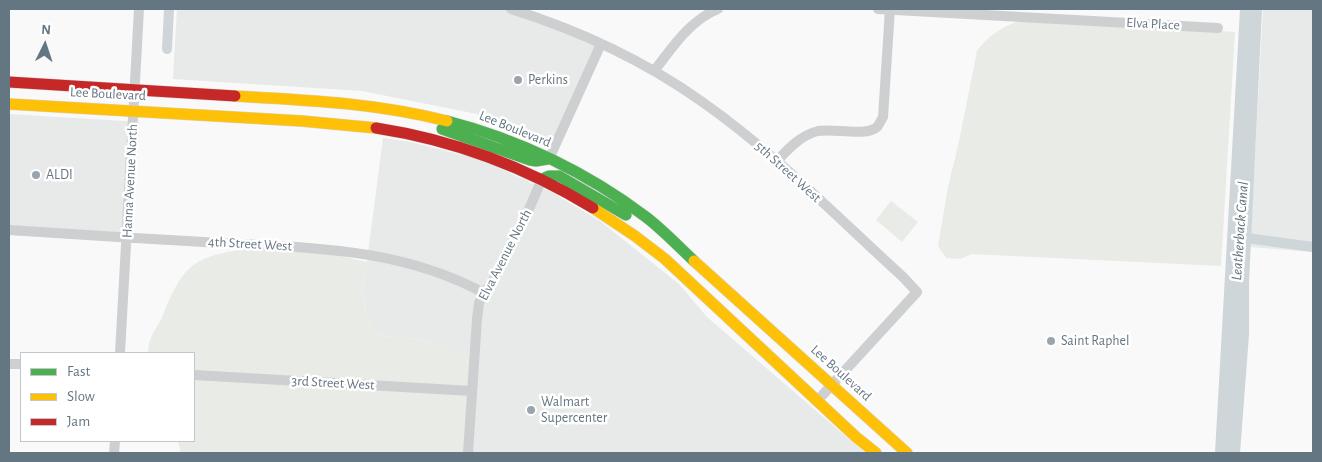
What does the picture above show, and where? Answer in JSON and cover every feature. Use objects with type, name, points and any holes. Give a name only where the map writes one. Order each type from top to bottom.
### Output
[{"type":"main road","name":"Lee Boulevard","points":[[9,82],[355,104],[390,108],[470,127],[506,140],[550,159],[623,201],[647,218],[907,453]]},
{"type":"main road","name":"Lee Boulevard","points":[[9,104],[384,129],[425,137],[494,158],[542,179],[590,204],[642,240],[665,258],[817,401],[876,453]]},
{"type":"main road","points":[[384,129],[406,121],[434,126],[530,160],[550,159]]},
{"type":"main road","points":[[542,179],[549,176],[559,176],[620,210],[680,255],[690,258]]},
{"type":"street","name":"Hanna Avenue North","points":[[120,352],[140,9]]},
{"type":"street","name":"5th Street West","points":[[511,9],[538,13],[654,71],[700,100],[729,121],[777,161],[917,292],[817,401]]},
{"type":"street","points":[[654,71],[689,28],[707,14],[718,9]]},
{"type":"street","name":"Elva Place","points":[[878,9],[1218,28]]},
{"type":"street","points":[[777,161],[794,144],[818,131],[866,132],[876,127],[883,117],[890,9]]},
{"type":"street","points":[[550,159],[602,44]]},
{"type":"street","name":"Elva Avenue North","points":[[468,453],[479,303],[492,282],[542,179]]},
{"type":"street","name":"4th Street West","points":[[9,230],[316,248],[368,253],[419,265],[467,283],[484,293]]},
{"type":"street","name":"3rd Street West","points":[[195,375],[472,391]]},
{"type":"shaded area","points":[[177,9],[511,9],[602,49],[552,145],[477,114],[362,91],[173,79]]},
{"type":"shaded area","points":[[1263,9],[1313,9],[1313,252],[1250,247]]},
{"type":"shaded area","points":[[1025,19],[1235,32],[1221,266],[972,254],[960,259],[946,258],[938,246],[948,187],[977,51],[998,31]]},
{"type":"shaded area","points":[[9,114],[140,122],[131,242],[9,235]]},
{"type":"shaded area","points":[[383,138],[411,142],[482,160],[553,193],[600,221],[679,284],[707,317],[865,453],[467,453],[447,349],[428,340],[383,336],[374,328],[366,315],[363,291]]},
{"type":"shaded area","points":[[891,201],[918,222],[902,242],[876,220]]},
{"type":"shaded area","points":[[244,249],[328,253],[367,262],[363,291],[366,315],[374,328],[383,336],[428,340],[447,349],[473,353],[467,453],[181,453],[178,442],[195,442],[195,352],[148,352],[149,343],[182,278],[197,263],[216,255]]},
{"type":"water","name":"Leatherback Canal","points":[[1240,9],[1262,9],[1249,283],[1249,335],[1240,453],[1215,453]]},
{"type":"waterway","points":[[167,49],[169,9]]},
{"type":"waterway","name":"Leatherback Canal","points":[[1239,237],[1313,247]]},
{"type":"traffic: fast","points":[[447,121],[500,137],[576,172],[624,201],[646,217],[694,261]]},
{"type":"traffic: fast","points":[[442,129],[530,160],[548,159]]},
{"type":"traffic: fast","points":[[542,179],[549,176],[559,176],[626,215]]},
{"type":"traffic: slow","points":[[235,96],[368,106],[447,121]]},
{"type":"traffic: slow","points":[[9,104],[302,121],[376,128]]},
{"type":"traffic: slow","points":[[593,208],[665,259],[856,437],[876,453]]},
{"type":"traffic: slow","points":[[694,261],[907,453]]},
{"type":"traffic: jam","points":[[9,82],[235,96]]},
{"type":"traffic: jam","points":[[376,128],[433,140],[489,157],[542,180],[593,208]]},
{"type":"place","name":"Perkins","points":[[518,80]]},
{"type":"place","name":"ALDI","points":[[36,175]]},
{"type":"place","name":"Saint Raphel","points":[[1051,341]]},
{"type":"place","name":"Walmart Supercenter","points":[[531,410]]}]
